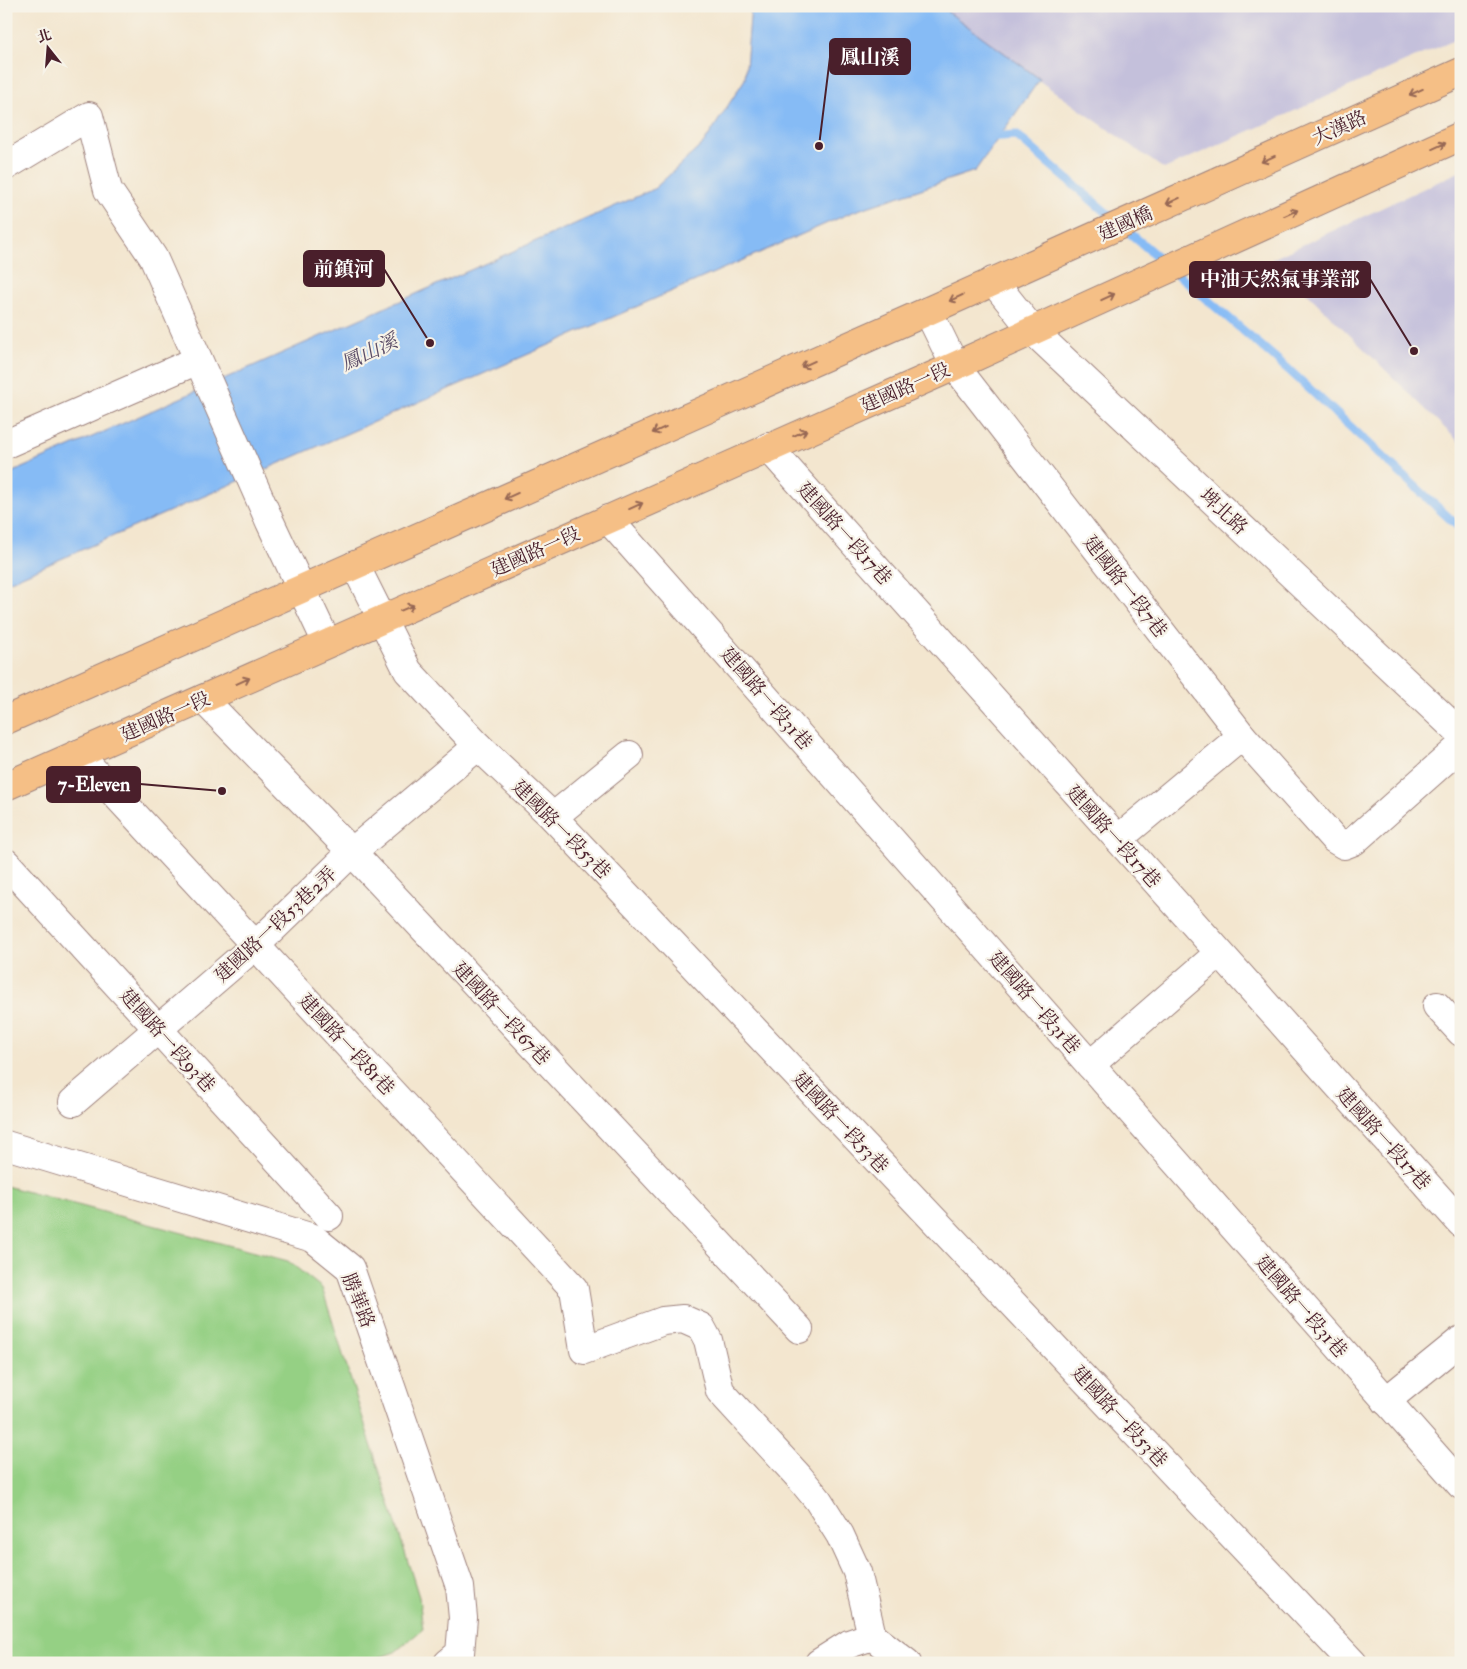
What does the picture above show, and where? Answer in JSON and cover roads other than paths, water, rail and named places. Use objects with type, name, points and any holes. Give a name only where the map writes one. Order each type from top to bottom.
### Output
[{"type":"main road","name":"大漢路","points":[[1217,181],[1461,72]]},
{"type":"main road","name":"建國路一段","points":[[6,786],[955,366],[1461,136]]},
{"type":"main road","name":"建國橋","points":[[993,281],[1217,181]]},
{"type":"main road","points":[[6,720],[993,281]]},
{"type":"street","points":[[6,166],[89,116],[108,190],[153,257],[270,522],[327,643]]},
{"type":"street","name":"埤北路","points":[[993,281],[1033,331],[1461,734]]},
{"type":"street","name":"建國路一段7巷","points":[[928,311],[955,366],[1242,736],[1334,839],[1344,845],[1354,841],[1461,746]]},
{"type":"street","points":[[6,444],[199,361]]},
{"type":"street","name":"建國路一段17巷","points":[[768,448],[1461,1223]]},
{"type":"street","name":"建國路一段31巷","points":[[608,519],[1461,1485]]},
{"type":"street","name":"建國路一段53巷","points":[[355,565],[408,671],[478,746],[553,817],[1353,1663]]},
{"type":"street","name":"建國路一段67巷","points":[[202,699],[352,852],[799,1329]]},
{"type":"street","points":[[1118,839],[1242,736]]},
{"type":"street","name":"建國路一段53巷2弄","points":[[73,1102],[256,946],[352,852],[478,746]]},
{"type":"street","name":"建國路一段81巷","points":[[78,754],[574,1289],[584,1350],[663,1321],[683,1319],[701,1327],[708,1340],[720,1391],[800,1477],[818,1500],[840,1535],[857,1572],[872,1636]]},
{"type":"street","points":[[553,817],[630,755]]},
{"type":"street","name":"建國路一段93巷","points":[[6,864],[329,1216]]},
{"type":"street","points":[[1090,1065],[1219,953]]},
{"type":"street","points":[[1437,1006],[1461,1032]]},
{"type":"street","name":"勝華路","points":[[6,1144],[313,1238],[350,1268],[460,1587],[463,1618],[454,1658]]},
{"type":"street","points":[[1386,1401],[1461,1340]]},
{"type":"street","points":[[819,1663],[849,1644],[872,1636],[907,1663]]},
{"type":"water","points":[[751,6],[940,6],[1040,79],[975,171],[855,211],[6,583],[6,475],[654,189],[704,143],[745,79]]},
{"type":"waterway","points":[[988,137],[1016,135],[1289,370],[1461,529]]},
{"type":"place","name":"鳳山溪","points":[[819,146]]},
{"type":"place","name":"前鎮河","points":[[430,343]]},
{"type":"place","name":"中油天然氣事業部","points":[[1414,351]]},
{"type":"place","name":"7-Eleven","points":[[222,791]]}]
